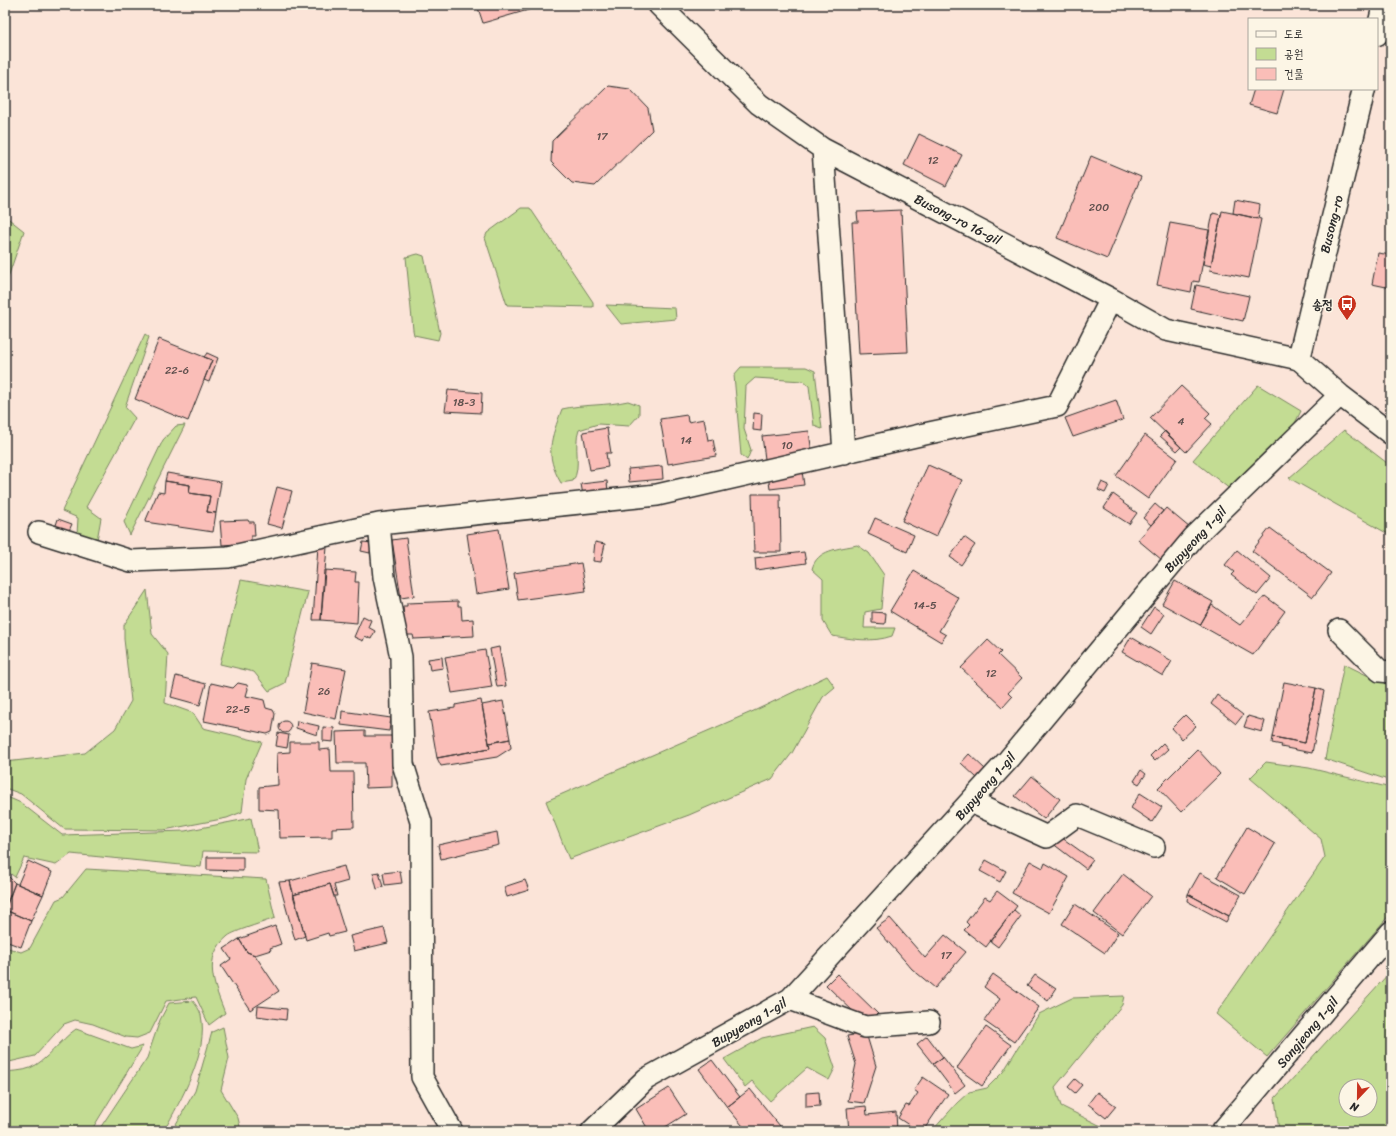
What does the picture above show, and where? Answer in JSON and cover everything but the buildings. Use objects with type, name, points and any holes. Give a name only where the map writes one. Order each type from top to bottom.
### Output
[{"type":"street","name":"Busong-ro 16-gil","points":[[659,5],[759,104],[824,150],[1111,299],[1166,330],[1299,359]]},
{"type":"street","points":[[1378,30],[1384,5]]},
{"type":"street","name":"Busong-ro","points":[[1299,359],[1364,90]]},
{"type":"street","points":[[824,150],[844,453]]},
{"type":"street","points":[[39,532],[130,561],[228,557],[379,524],[657,495],[1057,406],[1111,299]]},
{"type":"street","points":[[1299,359],[1340,395],[1391,434]]},
{"type":"street","name":"Bupyeong 1-gil","points":[[592,1131],[646,1079],[790,999],[971,802],[1194,537],[1340,395]]},
{"type":"street","points":[[379,524],[384,577],[401,658],[403,764],[421,822],[422,1077],[452,1131]]},
{"type":"street","points":[[1339,630],[1380,671],[1391,672]]},
{"type":"street","points":[[971,802],[1047,838],[1077,815],[1154,847]]},
{"type":"street","name":"Songjeong 1-gil","points":[[1222,1131],[1391,932]]},
{"type":"street","points":[[790,999],[865,1028],[929,1022]]},
{"type":"green space","points":[[521,208],[530,208],[593,302],[593,307],[507,305],[485,238],[487,233]]},
{"type":"green space","points":[[5,216],[24,231],[5,286]]},
{"type":"green space","points":[[418,254],[424,256],[440,333],[438,340],[414,335],[406,257]]},
{"type":"green space","points":[[606,305],[675,308],[676,319],[621,324]]},
{"type":"green space","points":[[145,334],[149,337],[125,407],[135,418],[86,507],[101,518],[97,540],[77,534],[78,518],[62,511]]},
{"type":"green space","points":[[741,367],[806,367],[815,371],[822,429],[814,426],[809,386],[803,381],[755,378],[746,386],[744,429],[751,450],[747,460],[741,455],[734,375]]},
{"type":"green space","points":[[1258,385],[1301,411],[1295,423],[1231,490],[1193,460]]},
{"type":"green space","points":[[628,401],[639,405],[639,415],[629,426],[598,424],[579,430],[577,436],[576,475],[573,481],[561,483],[552,463],[551,446],[552,438],[562,409]]},
{"type":"green space","points":[[185,425],[130,535],[124,522],[163,440],[176,426]]},
{"type":"green space","points":[[1344,430],[1391,466],[1390,535],[1289,478]]},
{"type":"green space","points":[[857,545],[869,553],[884,575],[881,609],[865,612],[864,628],[895,628],[892,636],[870,640],[832,636],[823,621],[823,579],[812,569],[815,562],[819,557],[830,551]]},
{"type":"green space","points":[[241,580],[308,592],[285,683],[269,691],[254,672],[220,664]]},
{"type":"green space","points":[[147,590],[152,634],[168,654],[165,703],[193,713],[203,728],[262,742],[246,779],[242,812],[227,818],[164,830],[64,829],[21,794],[5,788],[5,762],[85,753],[115,729],[131,701],[124,639],[124,625]]},
{"type":"green space","points":[[1344,664],[1381,682],[1391,683],[1391,781],[1325,759]]},
{"type":"green space","points":[[827,676],[835,687],[823,697],[792,753],[772,779],[689,815],[569,859],[546,801],[756,710]]},
{"type":"green space","points":[[1266,762],[1309,768],[1391,788],[1391,913],[1267,1057],[1216,1014],[1325,857],[1321,839],[1250,778]]},
{"type":"green space","points":[[5,796],[21,803],[62,835],[185,831],[251,818],[258,852],[203,851],[201,867],[71,854],[56,865],[24,858],[15,877],[5,870]]},
{"type":"green space","points":[[86,869],[266,879],[275,918],[231,934],[220,945],[215,954],[213,973],[217,993],[225,1013],[209,1025],[196,997],[166,1001],[150,1033],[137,1038],[126,1037],[93,1024],[75,1020],[64,1024],[35,1056],[5,1063],[5,947],[21,952],[30,948],[56,900],[63,897]]},
{"type":"green space","points":[[1391,971],[1391,1131],[1279,1131],[1275,1098]]},
{"type":"green space","points":[[1124,996],[1122,1005],[1055,1087],[1061,1106],[1111,1131],[932,1131],[969,1092],[987,1088],[1003,1072],[1039,1014],[1072,998]]},
{"type":"green space","points":[[193,1001],[199,1009],[201,1015],[201,1044],[192,1075],[164,1131],[98,1131],[147,1058],[160,1020],[169,1003]]},
{"type":"green space","points":[[223,1027],[229,1058],[221,1090],[238,1118],[241,1131],[172,1131],[195,1091],[212,1032]]},
{"type":"green space","points":[[813,1027],[825,1038],[835,1068],[829,1080],[807,1068],[770,1101],[752,1081],[745,1087],[724,1059],[762,1038]]},
{"type":"green space","points":[[76,1029],[131,1049],[143,1046],[91,1131],[5,1131],[5,1072],[24,1070],[36,1065]]},
{"type":"place","name":"송정","points":[[1347,321]]}]
